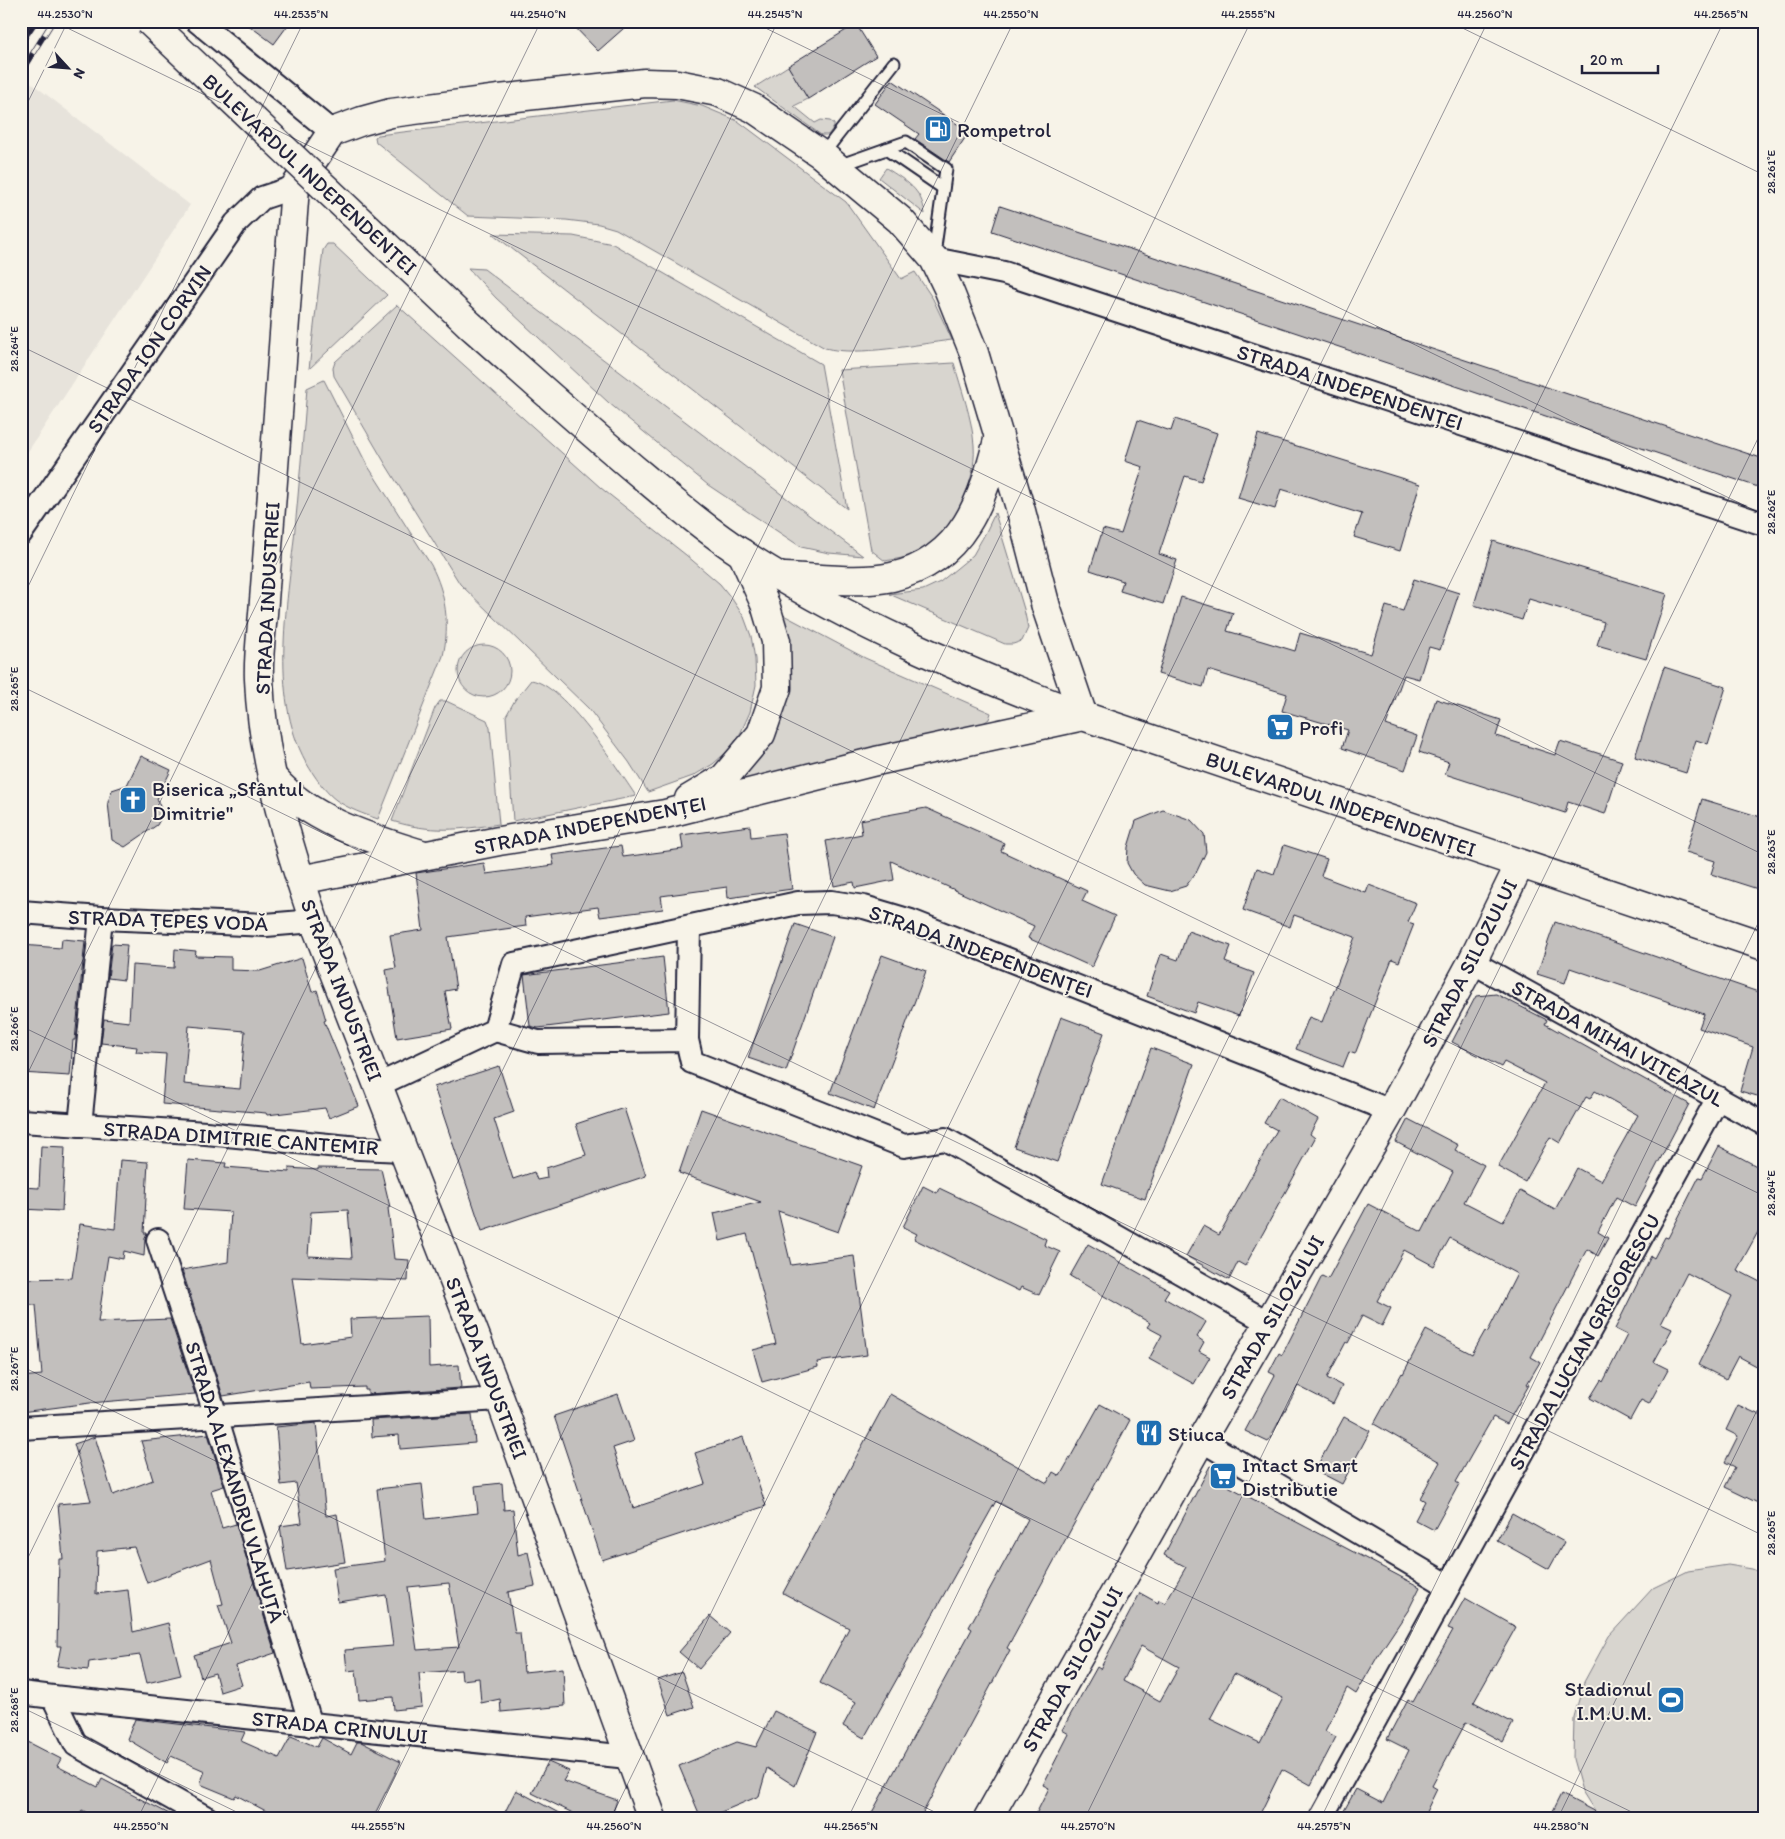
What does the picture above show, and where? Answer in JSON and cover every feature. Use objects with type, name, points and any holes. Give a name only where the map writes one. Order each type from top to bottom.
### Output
[{"type":"street","name":"BULEVARDUL INDEPENDENȚEI","points":[[149,21],[471,326],[601,442],[700,522],[742,553],[780,576],[847,614],[922,651],[996,683],[1083,716],[1764,946]]},
{"type":"street","points":[[197,21],[332,132],[391,113],[498,98],[613,86],[677,84],[718,92],[753,108],[829,161],[900,220],[934,259],[948,288],[964,324],[1021,511],[1046,607],[1083,716]]},
{"type":"street","name":"STRADA INDUSTRIEI","points":[[332,132],[295,187],[259,678],[265,739],[300,880],[314,921],[500,1399],[628,1757],[652,1818]]},
{"type":"street","name":"STRADA ION CORVIN","points":[[21,533],[236,223],[262,198],[295,187]]},
{"type":"street","name":"STRADA INDEPENDENȚEI","points":[[934,259],[1004,273],[1764,524]]},
{"type":"street","points":[[780,576],[852,580],[891,577],[922,567],[944,552],[962,530],[974,511],[991,468],[999,436]]},
{"type":"street","points":[[665,814],[724,778],[761,734],[777,688],[776,642],[765,604],[742,553]]},
{"type":"street","name":"STRADA INDEPENDENȚEI","points":[[300,880],[499,841],[665,814],[876,762],[1083,716]]},
{"type":"street","points":[[274,779],[280,786],[324,818],[349,830],[426,856]]},
{"type":"street","name":"STRADA SILOZULUI","points":[[988,1818],[1201,1440],[1391,1111],[1472,962],[1520,864]]},
{"type":"street","name":"STRADA INDEPENDENȚEI","points":[[495,1030],[514,964],[689,928],[798,903],[831,902],[864,907],[911,921],[1391,1111]]},
{"type":"street","name":"STRADA ȚEPEȘ VODĂ","points":[[21,912],[266,926],[314,921]]},
{"type":"street","name":"STRADA DIMITRIE CANTEMIR","points":[[80,1125],[101,918]]},
{"type":"street","points":[[689,928],[687,1040],[692,1062],[904,1146],[945,1139],[1269,1323]]},
{"type":"street","name":"STRADA MIHAI VITEAZUL","points":[[1472,962],[1764,1124]]},
{"type":"street","points":[[378,1085],[495,1030],[538,1042],[687,1040]]},
{"type":"street","name":"STRADA LUCIAN GRIGORESCU","points":[[1320,1818],[1450,1586],[1718,1098]]},
{"type":"street","name":"STRADA DIMITRIE CANTEMIR","points":[[21,1121],[206,1133],[359,1148],[402,1150]]},
{"type":"street","name":"STRADA ALEXANDRU VLAHUȚĂ","points":[[158,1240],[216,1416],[311,1725]]},
{"type":"street","points":[[21,1428],[500,1399]]},
{"type":"street","points":[[1201,1440],[1450,1586]]},
{"type":"street","name":"STRADA CRINULUI","points":[[21,1693],[628,1757]]},
{"type":"street","points":[[53,1697],[76,1745],[207,1818]]},
{"type":"lane","points":[[829,161],[894,63]]},
{"type":"lane","points":[[829,161],[886,149],[906,142],[946,169],[934,259]]},
{"type":"lane","points":[[886,149],[943,188]]},
{"type":"shaded area","points":[[788,66],[808,99],[794,106],[815,123],[821,120],[830,121],[834,124],[828,135],[821,135],[755,87]]},
{"type":"shaded area","points":[[21,75],[190,205],[21,462]]},
{"type":"shaded area","points":[[673,100],[702,106],[738,121],[846,202],[901,279],[915,272],[933,299],[952,340],[871,350],[854,351],[825,348],[616,229],[599,224],[566,220],[468,216],[376,142],[375,137],[378,135]]},
{"type":"shaded area","points":[[886,168],[917,192],[925,214],[879,178]]},
{"type":"shaded area","points":[[493,234],[573,236],[613,244],[821,364],[847,509]]},
{"type":"shaded area","points":[[327,244],[333,244],[387,295],[309,369],[323,250]]},
{"type":"shaded area","points":[[468,268],[484,269],[863,556],[829,553],[801,547],[708,485],[609,403],[496,298]]},
{"type":"shaded area","points":[[397,305],[601,488],[720,584],[732,599],[744,617],[751,636],[755,659],[756,685],[750,712],[741,732],[731,748],[713,764],[693,776],[648,792],[629,762],[589,709],[460,584],[386,465],[334,376],[333,368],[335,362]]},
{"type":"shaded area","points":[[954,363],[969,414],[974,445],[974,460],[966,492],[960,508],[951,522],[928,546],[915,554],[885,561],[871,550],[839,370]]},
{"type":"shaded area","points":[[324,380],[366,463],[431,565],[440,587],[445,609],[446,632],[443,656],[378,819],[351,809],[336,800],[316,778],[300,749],[290,721],[285,691],[284,660],[287,598],[296,520],[307,388]]},
{"type":"shaded area","points":[[995,513],[1024,609],[1028,628],[1022,641],[1005,644],[889,594],[923,590],[940,582],[973,555]]},
{"type":"shaded area","points":[[776,611],[865,658],[991,713],[989,719],[977,728],[731,787],[755,758]]},
{"type":"shaded area","points":[[484,645],[494,647],[502,653],[508,661],[510,671],[508,681],[502,689],[494,695],[484,697],[474,695],[466,689],[460,681],[458,671],[460,661],[466,653],[474,647]]},
{"type":"shaded area","points":[[531,680],[544,685],[559,696],[574,712],[589,729],[636,796],[513,821],[506,716],[515,700]]},
{"type":"shaded area","points":[[440,701],[446,701],[487,720],[490,728],[499,824],[471,828],[432,829],[392,821],[435,708]]},
{"type":"shaded area","name":"Stadionul I.M.U.M.","points":[[1728,1565],[1752,1569],[1764,1574],[1764,1818],[1599,1818],[1582,1791],[1573,1759],[1574,1717],[1584,1682],[1609,1636],[1653,1588],[1688,1571]]},
{"type":"building","points":[[243,21],[291,21],[274,44]]},
{"type":"building","points":[[569,21],[632,21],[598,51]]},
{"type":"building","points":[[856,24],[876,56],[808,99],[788,66]]},
{"type":"building","points":[[892,80],[969,132],[949,162],[915,139],[919,134],[875,104]]},
{"type":"building","points":[[1000,206],[1764,459],[1764,489],[992,231]]},
{"type":"building","points":[[1175,419],[1217,433],[1201,481],[1185,476],[1159,554],[1177,560],[1163,604],[1120,591],[1123,581],[1090,570],[1103,529],[1121,534],[1143,467],[1125,461],[1138,420],[1171,431]]},
{"type":"building","points":[[1258,434],[1420,484],[1400,551],[1354,537],[1362,514],[1281,489],[1275,509],[1238,498]]},
{"type":"building","points":[[1493,541],[1667,594],[1646,659],[1597,645],[1604,622],[1529,599],[1522,620],[1474,605]]},
{"type":"building","points":[[1414,579],[1459,593],[1440,650],[1429,647],[1419,679],[1404,675],[1386,725],[1417,736],[1405,770],[1342,748],[1348,730],[1282,711],[1287,694],[1208,670],[1203,687],[1158,674],[1181,597],[1233,613],[1227,631],[1295,651],[1300,633],[1371,654],[1386,606],[1403,611]]},
{"type":"building","points":[[1664,667],[1726,687],[1708,744],[1696,740],[1686,773],[1635,757]]},
{"type":"building","points":[[1436,699],[1501,720],[1496,736],[1555,755],[1560,741],[1622,761],[1605,814],[1568,802],[1565,813],[1445,774],[1449,762],[1419,752]]},
{"type":"building","name":"Biserica „Sfântul Dimitrie\"","points":[[141,756],[171,770],[157,799],[163,814],[157,825],[125,847],[112,840],[108,802],[112,790],[127,785]]},
{"type":"building","points":[[1702,799],[1764,818],[1764,891],[1711,874],[1715,861],[1686,852]]},
{"type":"building","points":[[926,808],[1004,843],[1001,851],[1087,891],[1082,901],[1115,916],[1092,967],[1028,938],[1034,926],[891,861],[894,880],[855,888],[854,882],[834,886],[826,841],[862,834],[860,820]]},
{"type":"building","points":[[1163,810],[1191,820],[1204,834],[1206,852],[1197,871],[1186,886],[1170,891],[1145,885],[1133,874],[1127,863],[1128,847],[1136,821]]},
{"type":"building","points":[[750,826],[751,837],[784,833],[792,889],[728,898],[727,887],[661,896],[663,909],[600,917],[598,907],[525,917],[526,926],[448,937],[456,989],[445,991],[452,1029],[397,1038],[386,970],[396,968],[390,935],[423,930],[416,873],[484,863],[486,874],[554,865],[552,855],[621,846],[623,857],[683,849],[681,835]]},
{"type":"building","points":[[1284,845],[1327,859],[1321,876],[1366,893],[1369,885],[1416,903],[1408,922],[1414,924],[1399,962],[1392,959],[1355,1054],[1349,1052],[1343,1067],[1296,1049],[1309,1017],[1322,1022],[1355,937],[1294,915],[1290,927],[1243,910],[1257,868],[1274,874]]},
{"type":"building","points":[[1555,922],[1764,994],[1764,1098],[1740,1091],[1753,1047],[1699,1028],[1704,1014],[1570,968],[1565,983],[1537,974]]},
{"type":"building","points":[[795,924],[833,937],[786,1071],[748,1058]]},
{"type":"building","points":[[1188,931],[1231,946],[1225,962],[1254,973],[1239,1016],[1198,1002],[1194,1013],[1147,996],[1161,954],[1178,960]]},
{"type":"building","points":[[62,939],[85,941],[70,1076],[21,1073],[21,945],[61,948]]},
{"type":"building","points":[[112,944],[127,945],[124,980],[108,978]]},
{"type":"building","points":[[175,949],[196,951],[195,956],[231,957],[231,970],[260,971],[302,958],[312,992],[317,990],[326,1020],[324,1021],[359,1106],[329,1118],[325,1108],[267,1115],[266,1113],[162,1104],[166,1054],[136,1052],[137,1047],[101,1043],[104,1019],[129,1022],[132,965],[174,968]],"holes":[[[189,1026],[245,1031],[240,1089],[184,1084]]]},
{"type":"building","points":[[882,955],[926,971],[874,1110],[830,1093]]},
{"type":"building","points":[[663,957],[669,1012],[538,1028],[530,1026],[524,975]]},
{"type":"building","points":[[1496,994],[1547,1020],[1545,1024],[1689,1104],[1635,1207],[1616,1197],[1598,1232],[1608,1238],[1598,1256],[1587,1249],[1531,1357],[1540,1362],[1527,1384],[1529,1385],[1507,1424],[1493,1417],[1456,1482],[1459,1484],[1434,1530],[1415,1520],[1425,1501],[1420,1498],[1440,1462],[1374,1424],[1426,1330],[1472,1354],[1485,1331],[1487,1333],[1517,1274],[1450,1238],[1434,1266],[1404,1250],[1377,1301],[1391,1308],[1382,1326],[1362,1316],[1327,1378],[1342,1386],[1333,1404],[1298,1386],[1268,1442],[1245,1431],[1275,1375],[1269,1372],[1279,1353],[1282,1355],[1322,1276],[1328,1279],[1368,1204],[1422,1232],[1453,1172],[1396,1142],[1408,1119],[1458,1145],[1455,1150],[1484,1165],[1464,1202],[1503,1222],[1520,1191],[1555,1210],[1577,1168],[1601,1181],[1638,1115],[1595,1091],[1590,1099],[1586,1097],[1560,1143],[1550,1137],[1525,1182],[1498,1167],[1545,1083],[1504,1062],[1501,1067],[1452,1042],[1476,996]]},
{"type":"building","points":[[1061,1017],[1104,1033],[1057,1162],[1014,1147]]},
{"type":"building","points":[[1151,1048],[1194,1064],[1145,1199],[1102,1184]]},
{"type":"building","points":[[499,1066],[514,1112],[494,1119],[513,1179],[534,1172],[537,1180],[547,1178],[546,1168],[586,1155],[576,1124],[624,1108],[646,1176],[482,1231],[434,1087]]},
{"type":"building","points":[[1279,1097],[1318,1119],[1310,1134],[1315,1138],[1245,1266],[1238,1262],[1229,1280],[1186,1256],[1203,1226],[1219,1235],[1277,1130],[1264,1123]]},
{"type":"building","points":[[701,1109],[862,1166],[838,1232],[778,1211],[791,1265],[854,1256],[867,1355],[817,1362],[818,1367],[762,1382],[753,1350],[776,1344],[747,1234],[720,1241],[714,1213],[761,1202],[679,1173]]},
{"type":"building","points":[[41,1146],[65,1147],[62,1211],[21,1209],[21,1187],[39,1188]]},
{"type":"building","points":[[1719,1146],[1764,1170],[1764,1221],[1737,1270],[1764,1284],[1764,1370],[1738,1356],[1726,1379],[1698,1365],[1732,1296],[1687,1273],[1661,1324],[1672,1329],[1654,1362],[1668,1369],[1649,1404],[1641,1400],[1630,1420],[1590,1398],[1601,1380],[1603,1382],[1627,1335],[1615,1329],[1651,1256],[1654,1258],[1665,1237],[1668,1238],[1699,1177],[1702,1178]]},
{"type":"building","points":[[120,1160],[148,1162],[144,1233],[147,1233],[144,1256],[124,1251],[123,1259],[108,1256],[98,1322],[170,1319],[195,1394],[90,1403],[21,1412],[21,1377],[42,1375],[36,1305],[21,1305],[21,1279],[72,1278],[80,1224],[115,1229]]},
{"type":"building","points":[[188,1160],[226,1163],[225,1167],[289,1172],[289,1168],[318,1170],[318,1168],[381,1169],[390,1207],[388,1208],[394,1259],[409,1260],[408,1281],[292,1277],[302,1344],[351,1337],[350,1319],[428,1316],[429,1367],[459,1365],[461,1388],[368,1394],[368,1390],[365,1390],[365,1387],[310,1389],[309,1382],[223,1396],[182,1270],[228,1262],[231,1212],[184,1209]],"holes":[[[348,1210],[352,1258],[308,1256],[311,1212]]]},
{"type":"building","points":[[923,1186],[937,1193],[939,1188],[1046,1239],[1044,1245],[1060,1252],[1039,1295],[1021,1287],[1019,1291],[914,1239],[917,1234],[903,1227]]},
{"type":"building","points":[[1088,1244],[1169,1290],[1164,1298],[1206,1322],[1197,1337],[1204,1342],[1199,1351],[1210,1357],[1194,1384],[1149,1359],[1162,1335],[1147,1327],[1150,1323],[1070,1276]]},
{"type":"building","points":[[618,1394],[634,1441],[613,1448],[633,1508],[705,1484],[695,1453],[743,1437],[766,1506],[602,1560],[554,1416]]},
{"type":"building","points":[[890,1394],[1047,1483],[1053,1472],[1060,1476],[1100,1404],[1130,1420],[1007,1648],[1010,1650],[920,1818],[869,1818],[972,1629],[969,1627],[1028,1519],[996,1501],[864,1738],[843,1726],[856,1702],[820,1683],[849,1628],[783,1593]]},
{"type":"building","points":[[1738,1405],[1764,1417],[1764,1506],[1725,1487],[1735,1467],[1725,1462],[1738,1436],[1726,1430]]},
{"type":"building","points":[[472,1414],[475,1443],[400,1449],[399,1435],[372,1437],[371,1420]]},
{"type":"building","points":[[1344,1417],[1370,1431],[1342,1484],[1315,1470]]},
{"type":"building","points":[[316,1423],[326,1516],[337,1514],[345,1562],[287,1571],[280,1526],[302,1523],[296,1483],[281,1485],[276,1427]]},
{"type":"building","points":[[208,1434],[224,1486],[211,1490],[222,1528],[236,1524],[275,1653],[236,1666],[242,1685],[220,1692],[215,1673],[201,1677],[194,1655],[231,1643],[218,1605],[223,1604],[211,1559],[147,1583],[134,1547],[97,1551],[96,1594],[128,1590],[133,1632],[168,1623],[181,1675],[147,1683],[140,1655],[89,1662],[88,1670],[57,1666],[61,1646],[57,1646],[59,1559],[63,1559],[58,1504],[91,1501],[74,1444],[95,1437],[113,1495],[153,1480],[141,1441]]},
{"type":"building","points":[[1210,1466],[1232,1477],[1228,1486],[1420,1587],[1409,1609],[1379,1654],[1356,1694],[1347,1688],[1325,1731],[1336,1737],[1311,1785],[1282,1769],[1258,1818],[1034,1818],[1049,1788],[1043,1785],[1069,1734],[1062,1730],[1097,1667],[1100,1669],[1140,1593],[1158,1603],[1159,1600],[1165,1603],[1186,1567],[1164,1555]],"holes":[[[1141,1646],[1179,1667],[1160,1701],[1123,1681]],[[1234,1674],[1283,1698],[1260,1743],[1210,1719]]]},
{"type":"building","points":[[502,1483],[504,1510],[513,1509],[518,1555],[528,1552],[535,1586],[508,1592],[515,1633],[520,1633],[524,1672],[563,1668],[565,1706],[501,1712],[500,1699],[481,1703],[479,1678],[462,1680],[461,1670],[419,1673],[422,1707],[394,1710],[393,1697],[359,1700],[356,1670],[347,1671],[345,1650],[393,1646],[386,1595],[338,1602],[333,1568],[385,1561],[377,1489],[422,1484],[426,1519],[478,1513],[475,1486]],"holes":[[[449,1583],[459,1647],[417,1650],[408,1587]]]},
{"type":"building","points":[[1512,1513],[1564,1542],[1549,1569],[1497,1540]]},
{"type":"building","points":[[1465,1598],[1516,1627],[1474,1702],[1513,1723],[1503,1742],[1466,1722],[1432,1786],[1437,1789],[1423,1818],[1340,1818],[1356,1789],[1383,1803],[1409,1750],[1387,1739],[1408,1699],[1413,1702],[1453,1630],[1448,1628]]},
{"type":"building","points":[[710,1616],[730,1633],[699,1669],[679,1652]]},
{"type":"building","points":[[682,1672],[694,1707],[670,1715],[658,1680]]},
{"type":"building","points":[[774,1711],[817,1732],[795,1786],[767,1768],[759,1796],[707,1818],[701,1818],[679,1766],[737,1742],[756,1747]]},
{"type":"building","points":[[135,1719],[245,1732],[241,1741],[279,1758],[291,1736],[317,1747],[322,1738],[351,1754],[357,1742],[361,1742],[401,1762],[373,1818],[279,1818],[236,1795],[234,1798],[200,1784],[205,1771],[171,1756],[167,1763],[127,1739]]},
{"type":"building","points":[[28,1742],[61,1759],[57,1766],[98,1787],[102,1779],[177,1818],[97,1818],[82,1810],[78,1818],[21,1818],[21,1755]]},
{"type":"building","points":[[548,1762],[569,1771],[563,1781],[617,1800],[611,1818],[583,1818],[532,1793]]},
{"type":"building","points":[[516,1790],[568,1818],[502,1818]]},
{"type":"building","points":[[1561,1794],[1607,1818],[1549,1818]]},
{"type":"railway","points":[[21,43],[36,21]]},
{"type":"railway","points":[[21,72],[53,21]]},
{"type":"place","name":"Rompetrol","points":[[938,129]]},
{"type":"place","name":"Profi","points":[[1280,727]]},
{"type":"place","name":"Biserica „Sfântul Dimitrie\"","points":[[133,800]]},
{"type":"place","name":"Stiuca","points":[[1149,1433]]},
{"type":"place","name":"Intact Smart Distributie","points":[[1223,1476]]},
{"type":"place","name":"Stadionul I.M.U.M.","points":[[1671,1700]]}]
